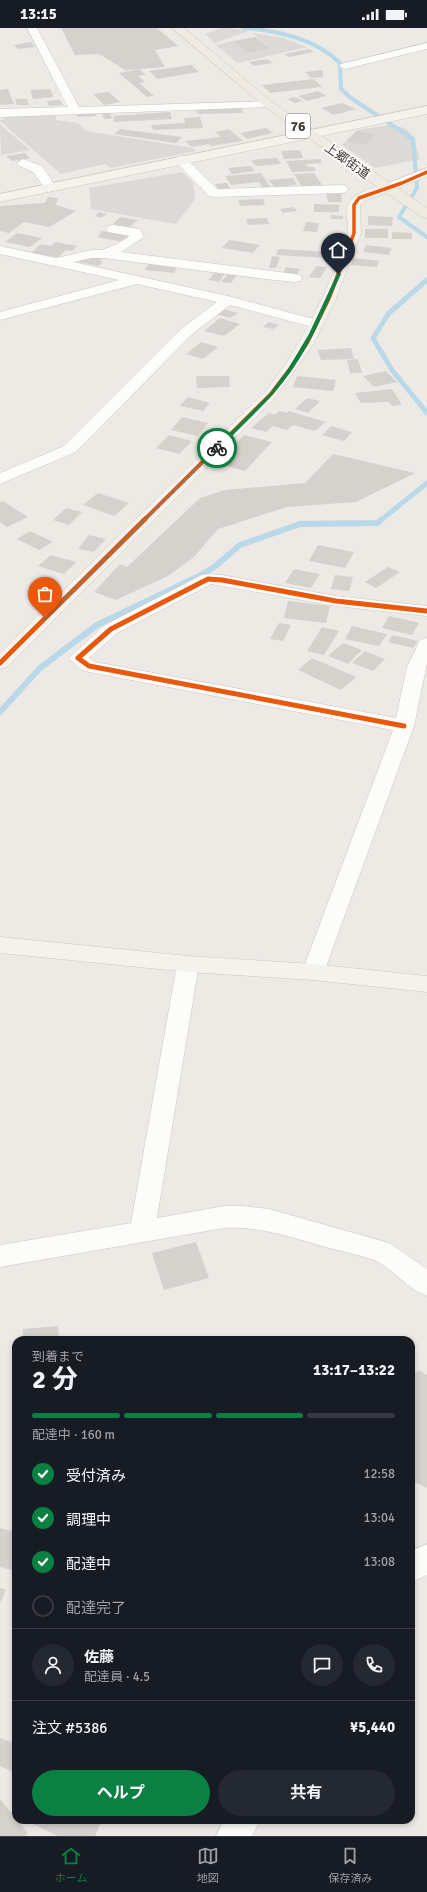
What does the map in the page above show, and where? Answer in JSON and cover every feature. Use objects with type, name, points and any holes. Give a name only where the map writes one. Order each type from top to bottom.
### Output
[{"type":"main road","name":"上郷街道","points":[[177,28],[268,104],[387,188],[427,214]]},
{"type":"street","points":[[32,28],[75,110]]},
{"type":"street","points":[[345,66],[427,46]]},
{"type":"street","points":[[0,113],[268,104]]},
{"type":"street","points":[[0,198],[427,110]]},
{"type":"street","points":[[181,160],[214,193],[249,193],[342,188]]},
{"type":"street","points":[[23,163],[38,169],[50,188]]},
{"type":"street","points":[[0,663],[271,394],[290,369],[316,324],[354,233],[354,205],[359,198],[427,172]]},
{"type":"street","points":[[104,254],[120,248],[137,237],[135,232],[113,229]]},
{"type":"street","points":[[0,250],[228,300],[316,324]]},
{"type":"street","points":[[55,262],[92,254],[104,254],[295,278]]},
{"type":"street","points":[[0,316],[138,280]]},
{"type":"street","points":[[0,479],[70,449],[186,332],[228,300]]},
{"type":"street","points":[[404,726],[89,666],[78,658],[111,629],[208,579],[222,580],[336,601],[427,611]]},
{"type":"street","points":[[314,972],[404,726],[416,667],[427,644]]},
{"type":"street","points":[[0,945],[188,964],[314,972],[427,984]]},
{"type":"street","points":[[142,1232],[188,964]]},
{"type":"street","points":[[0,1256],[224,1217],[243,1216],[269,1220],[382,1252],[408,1269],[427,1285]]},
{"type":"street","points":[[415,1566],[427,1558]]},
{"type":"street","points":[[233,1836],[240,1824]]},
{"type":"shaded area","points":[[221,28],[249,31],[215,43],[205,34]]},
{"type":"shaded area","points":[[253,33],[283,38],[307,47],[238,63],[216,45],[233,41],[248,53],[271,49]]},
{"type":"shaded area","points":[[56,115],[56,120],[78,123],[86,131],[193,148],[196,151],[111,168],[105,164],[61,174],[0,121],[7,116]]},
{"type":"shaded area","points":[[0,124],[30,150],[1,155]]},
{"type":"shaded area","points":[[389,125],[405,128],[412,135],[420,159],[375,168],[342,145],[357,130]]},
{"type":"shaded area","points":[[182,172],[193,182],[195,199],[176,224],[91,209],[89,188]]},
{"type":"building","points":[[61,28],[157,28],[178,46],[155,50],[165,67],[125,70],[99,54],[75,55]]},
{"type":"building","points":[[256,37],[271,49],[248,53],[233,41]]},
{"type":"building","points":[[31,42],[35,47],[18,49],[14,45]]},
{"type":"building","points":[[309,49],[314,52],[289,57],[284,54]]},
{"type":"building","points":[[267,59],[273,63],[254,66],[249,62]]},
{"type":"building","points":[[191,65],[199,72],[157,79],[149,71]]},
{"type":"building","points":[[139,69],[146,75],[138,76],[145,82],[139,83],[154,96],[147,97],[119,73]]},
{"type":"building","points":[[323,70],[323,77],[311,78],[305,72]]},
{"type":"building","points":[[314,79],[322,87],[270,93],[262,85]]},
{"type":"building","points":[[8,89],[14,104],[0,105],[0,90]]},
{"type":"building","points":[[50,89],[54,97],[33,99],[30,90]]},
{"type":"building","points":[[318,91],[326,96],[307,101],[298,96]]},
{"type":"building","points":[[109,92],[120,102],[104,105],[93,94]]},
{"type":"building","points":[[294,97],[303,101],[295,103],[287,99]]},
{"type":"building","points":[[15,99],[27,99],[29,105],[17,105]]},
{"type":"building","points":[[60,100],[63,105],[49,106],[47,101]]},
{"type":"building","points":[[342,103],[356,109],[334,115],[321,108]]},
{"type":"building","points":[[241,107],[243,113],[197,114],[196,109]]},
{"type":"building","points":[[96,111],[96,116],[77,117],[77,112]]},
{"type":"building","points":[[109,111],[112,119],[104,119],[102,112]]},
{"type":"building","points":[[170,112],[172,119],[114,122],[113,116]]},
{"type":"building","points":[[200,117],[203,128],[153,130],[151,125],[185,123],[184,118]]},
{"type":"building","points":[[266,128],[273,133],[247,139],[240,133]]},
{"type":"building","points":[[120,129],[182,137],[176,143],[114,134]]},
{"type":"building","points":[[229,129],[243,141],[211,146],[209,144],[192,147],[185,141],[221,137],[215,132]]},
{"type":"building","points":[[356,131],[375,134],[366,145],[347,142]]},
{"type":"building","points":[[300,150],[303,158],[284,159],[281,151]]},
{"type":"building","points":[[25,153],[30,158],[12,161],[6,156]]},
{"type":"building","points":[[277,158],[281,164],[256,166],[251,160]]},
{"type":"building","points":[[320,159],[322,163],[306,164],[308,167],[314,167],[316,171],[292,172],[286,161]]},
{"type":"building","points":[[251,166],[255,171],[232,174],[228,168]]},
{"type":"building","points":[[261,173],[272,189],[264,190],[259,182],[231,185],[225,176]]},
{"type":"building","points":[[314,173],[322,185],[302,187],[294,174]]},
{"type":"building","points":[[293,178],[297,185],[274,187],[269,180]]},
{"type":"building","points":[[227,183],[231,190],[219,191],[215,184]]},
{"type":"building","points":[[341,192],[342,202],[328,202],[326,193]]},
{"type":"building","points":[[48,197],[58,198],[56,205],[76,211],[49,227],[24,222],[9,233],[0,231],[0,206],[45,203]]},
{"type":"building","points":[[263,199],[265,205],[240,206],[238,200]]},
{"type":"building","points":[[314,204],[339,205],[339,212],[314,212]]},
{"type":"building","points":[[294,207],[297,211],[283,213],[280,209]]},
{"type":"building","points":[[99,212],[107,214],[101,218],[95,216]]},
{"type":"building","points":[[331,215],[343,216],[343,219],[331,219]]},
{"type":"building","points":[[368,216],[393,217],[392,226],[368,225]]},
{"type":"building","points":[[120,217],[138,220],[130,227],[113,224]]},
{"type":"building","points":[[267,218],[269,224],[248,225],[246,219]]},
{"type":"building","points":[[306,222],[319,223],[317,232],[303,231]]},
{"type":"building","points":[[365,229],[388,229],[388,238],[365,238]]},
{"type":"building","points":[[102,231],[129,236],[123,242],[97,237]]},
{"type":"building","points":[[392,232],[412,233],[412,239],[392,239]]},
{"type":"building","points":[[17,233],[42,238],[30,247],[5,242]]},
{"type":"building","points":[[229,240],[260,245],[253,253],[222,248]]},
{"type":"building","points":[[55,242],[77,246],[72,251],[66,250],[57,258],[31,253],[41,244],[51,246]]},
{"type":"building","points":[[366,245],[392,248],[389,255],[363,252]]},
{"type":"building","points":[[278,249],[327,252],[326,258],[276,255]]},
{"type":"building","points":[[272,256],[280,257],[276,268],[269,268]]},
{"type":"building","points":[[91,257],[102,259],[100,261],[103,262],[98,266],[78,262],[82,259],[88,260]]},
{"type":"building","points":[[353,258],[379,261],[377,267],[351,265]]},
{"type":"building","points":[[149,263],[178,266],[174,273],[145,270]]},
{"type":"building","points":[[316,266],[327,267],[320,278],[309,277]]},
{"type":"building","points":[[286,267],[300,269],[297,275],[283,273]]},
{"type":"building","points":[[215,272],[225,274],[219,282],[209,280]]},
{"type":"building","points":[[228,274],[237,275],[231,283],[221,282]]},
{"type":"building","points":[[224,309],[238,313],[230,318],[216,314]]},
{"type":"building","points":[[220,318],[240,324],[224,336],[204,331]]},
{"type":"building","points":[[269,322],[279,325],[273,329],[263,327]]},
{"type":"building","points":[[201,342],[218,347],[203,359],[186,354]]},
{"type":"building","points":[[351,348],[354,359],[321,360],[317,350]]},
{"type":"building","points":[[358,359],[362,373],[350,373],[347,360]]},
{"type":"building","points":[[386,371],[397,382],[374,387],[363,376]]},
{"type":"building","points":[[196,376],[229,376],[230,387],[197,388]]},
{"type":"building","points":[[297,376],[336,380],[333,391],[293,387]]},
{"type":"building","points":[[392,389],[402,405],[392,406],[389,402],[361,403],[355,393]]},
{"type":"building","points":[[188,397],[210,403],[203,411],[180,406]]},
{"type":"building","points":[[307,398],[320,401],[308,413],[295,409]]},
{"type":"building","points":[[279,411],[287,413],[289,411],[326,422],[315,431],[293,425],[287,430],[273,426],[266,432],[251,428],[269,413],[275,415]]},
{"type":"building","points":[[182,417],[208,423],[197,436],[171,430]]},
{"type":"building","points":[[331,426],[352,432],[344,441],[322,435]]},
{"type":"building","points":[[169,435],[192,441],[179,454],[156,448]]},
{"type":"building","points":[[244,435],[272,442],[245,471],[216,463]]},
{"type":"building","points":[[333,454],[415,473],[356,502],[287,507],[218,529],[194,557],[168,576],[116,600],[94,592],[120,564],[127,567],[200,498],[225,490],[305,483]]},
{"type":"building","points":[[98,493],[129,503],[114,516],[83,505]]},
{"type":"building","points":[[3,501],[28,517],[7,527],[0,522],[0,502]]},
{"type":"building","points":[[66,508],[82,512],[69,525],[53,520]]},
{"type":"building","points":[[30,531],[53,542],[39,550],[17,539]]},
{"type":"building","points":[[89,535],[106,539],[94,552],[78,549]]},
{"type":"building","points":[[318,545],[354,552],[345,568],[309,561]]},
{"type":"building","points":[[51,555],[76,562],[64,574],[38,566]]},
{"type":"building","points":[[388,567],[400,572],[376,588],[365,582]]},
{"type":"building","points":[[294,569],[320,574],[311,588],[285,583]]},
{"type":"building","points":[[335,575],[353,577],[349,591],[331,589]]},
{"type":"building","points":[[288,601],[330,606],[326,623],[284,618]]},
{"type":"building","points":[[389,616],[419,623],[412,635],[382,628]]},
{"type":"building","points":[[279,623],[291,625],[283,641],[270,639]]},
{"type":"building","points":[[352,626],[387,634],[379,646],[345,639]]},
{"type":"building","points":[[322,627],[339,631],[324,655],[307,651]]},
{"type":"building","points":[[393,635],[418,641],[413,648],[388,642]]},
{"type":"building","points":[[343,643],[362,650],[348,664],[328,656]]},
{"type":"building","points":[[365,651],[385,659],[373,671],[352,663]]},
{"type":"building","points":[[312,658],[356,677],[341,690],[298,670]]},
{"type":"building","points":[[196,1242],[209,1278],[164,1290],[152,1253]]},
{"type":"building","points":[[58,1326],[59,1336],[23,1336],[23,1329]]},
{"type":"building","points":[[418,1370],[427,1375],[427,1488],[415,1482],[415,1375]]},
{"type":"building","points":[[0,1528],[12,1531],[12,1570],[0,1567]]},
{"type":"building","points":[[0,1588],[6,1590],[0,1603]]},
{"type":"building","points":[[0,1738],[12,1742],[12,1771],[0,1766]]},
{"type":"building","points":[[0,1799],[12,1814],[12,1824],[21,1824],[28,1833],[25,1836],[0,1836]]},
{"type":"building","points":[[33,1824],[100,1824],[95,1836],[58,1836]]},
{"type":"waterway","points":[[243,28],[269,31],[295,37],[320,48],[340,63],[341,89],[351,98],[413,139],[417,188],[399,217],[427,237]]},
{"type":"waterway","points":[[427,280],[389,313],[373,338],[392,370],[427,413]]},
{"type":"waterway","points":[[381,520],[427,483]]},
{"type":"waterway","points":[[0,712],[40,668],[97,625],[199,576],[213,568],[240,545],[300,524],[378,523],[381,520]]},
{"type":"cycle path","points":[[0,663],[271,394],[307,343],[329,298],[354,233],[354,205],[359,198],[402,183],[427,172]]},
{"type":"cycle path","points":[[404,726],[89,666],[78,658],[111,629],[208,579],[222,580],[336,601],[427,611]]},
{"type":"way so far","points":[[45,618],[217,448]]},
{"type":"route","points":[[217,448],[271,394],[290,369],[312,334],[329,298],[338,274]]}]
